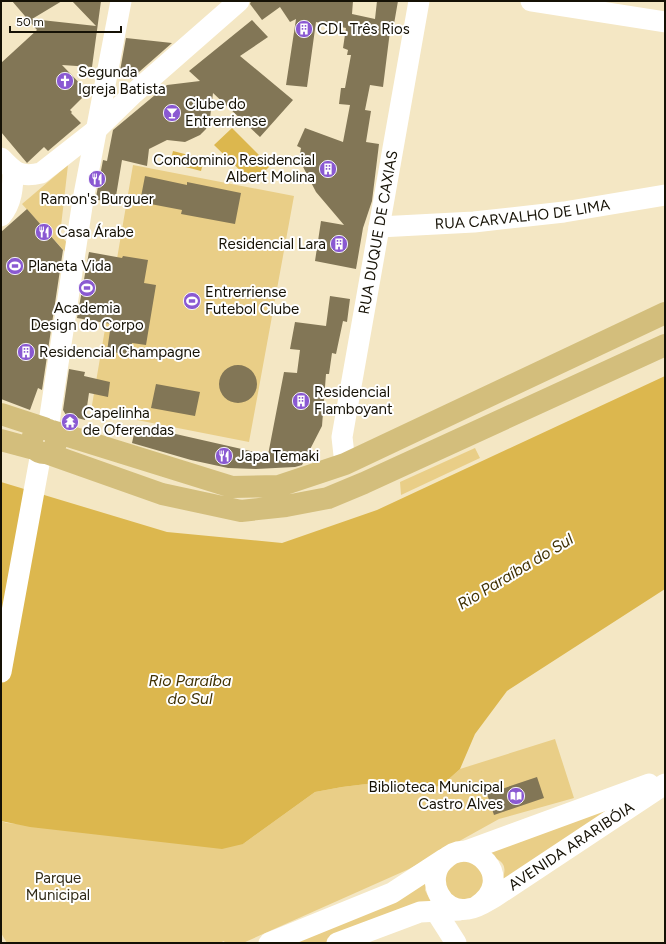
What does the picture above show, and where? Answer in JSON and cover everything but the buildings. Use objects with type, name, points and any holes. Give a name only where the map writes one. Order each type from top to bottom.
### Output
[{"type":"main road","points":[[1,414],[232,487],[279,486],[344,464],[665,314]]},
{"type":"main road","points":[[1,440],[40,457],[95,471],[176,497],[241,511],[286,506],[328,498],[364,483],[665,345]]},
{"type":"main road","points":[[40,457],[53,449],[55,446],[56,438],[48,429]]},
{"type":"street","points":[[48,429],[83,200],[121,1]]},
{"type":"street","points":[[7,164],[31,175],[40,173],[96,130],[134,92],[239,1]]},
{"type":"street","name":"RUA DUQUE DE CAXIAS","points":[[344,464],[342,437],[419,1]]},
{"type":"street","points":[[531,1],[665,22]]},
{"type":"street","points":[[1,216],[10,200],[13,187],[7,164]]},
{"type":"street","name":"RUA CARVALHO DE LIMA","points":[[379,227],[474,222],[564,212],[665,195]]},
{"type":"street","points":[[1,672],[40,457]]},
{"type":"street","name":"AVENIDA ARARIBÓIA","points":[[269,943],[392,893],[457,854],[665,779]]},
{"type":"street","name":"AVENIDA ARARIBÓIA","points":[[472,908],[496,896],[665,784]]},
{"type":"street","points":[[337,943],[420,912],[472,908],[488,897],[492,890],[493,875],[486,861],[474,853],[457,854],[439,865],[436,871],[435,884],[444,901],[449,905],[472,908]]},
{"type":"street","points":[[435,910],[456,943]]},
{"type":"green space","points":[[68,165],[60,235],[68,244],[67,254],[22,204]]},
{"type":"green space","points":[[133,165],[294,196],[249,442],[91,411]]},
{"type":"green space","points":[[475,448],[480,458],[401,495],[400,482]]},
{"type":"green space","name":"Parque Municipal","points":[[555,739],[574,798],[499,819],[409,869],[243,943],[225,943],[224,941],[219,943],[7,943],[1,933],[1,821],[7,823],[243,844],[315,792],[391,781],[418,789],[441,786],[460,769]]},
{"type":"green space","points":[[640,794],[500,889],[504,874],[503,865],[501,862],[482,852]]},
{"type":"green space","points":[[461,856],[487,872],[478,901],[448,899],[442,869]]},
{"type":"green space","points":[[427,883],[425,890],[431,902],[330,943],[274,943]]},
{"type":"water","points":[[232,128],[270,166],[253,183],[214,145]]},
{"type":"water","points":[[173,151],[204,159],[201,171],[170,163]]},
{"type":"water","name":"Rio Paraíba do Sul","points":[[665,376],[665,589],[507,691],[475,734],[460,769],[441,786],[418,789],[391,781],[315,792],[243,844],[222,849],[30,827],[1,821],[1,482],[167,532],[282,543],[377,510]]},
{"type":"place","name":"CDL Três Rios","points":[[304,29]]},
{"type":"place","name":"Segunda Igreja Batista","points":[[65,81]]},
{"type":"place","name":"Clube do Entrerriense","points":[[172,113]]},
{"type":"place","name":"Condominio Residencial Albert Molina","points":[[328,169]]},
{"type":"place","name":"Ramon's Burguer","points":[[97,179]]},
{"type":"place","name":"Casa Árabe","points":[[44,232]]},
{"type":"place","name":"Residencial Lara","points":[[339,244]]},
{"type":"place","name":"Planeta Vida","points":[[15,266]]},
{"type":"place","name":"Academia Design do Corpo","points":[[87,288]]},
{"type":"place","name":"Entrerriense Futebol Clube","points":[[192,301]]},
{"type":"place","name":"Residencial Champagne","points":[[26,352]]},
{"type":"place","name":"Residencial Flamboyant","points":[[301,401]]},
{"type":"place","name":"Capelinha de Oferendas","points":[[70,422]]},
{"type":"place","name":"Japa Temaki","points":[[224,456]]},
{"type":"place","name":"Biblioteca Municipal Castro Alves","points":[[516,796]]}]
